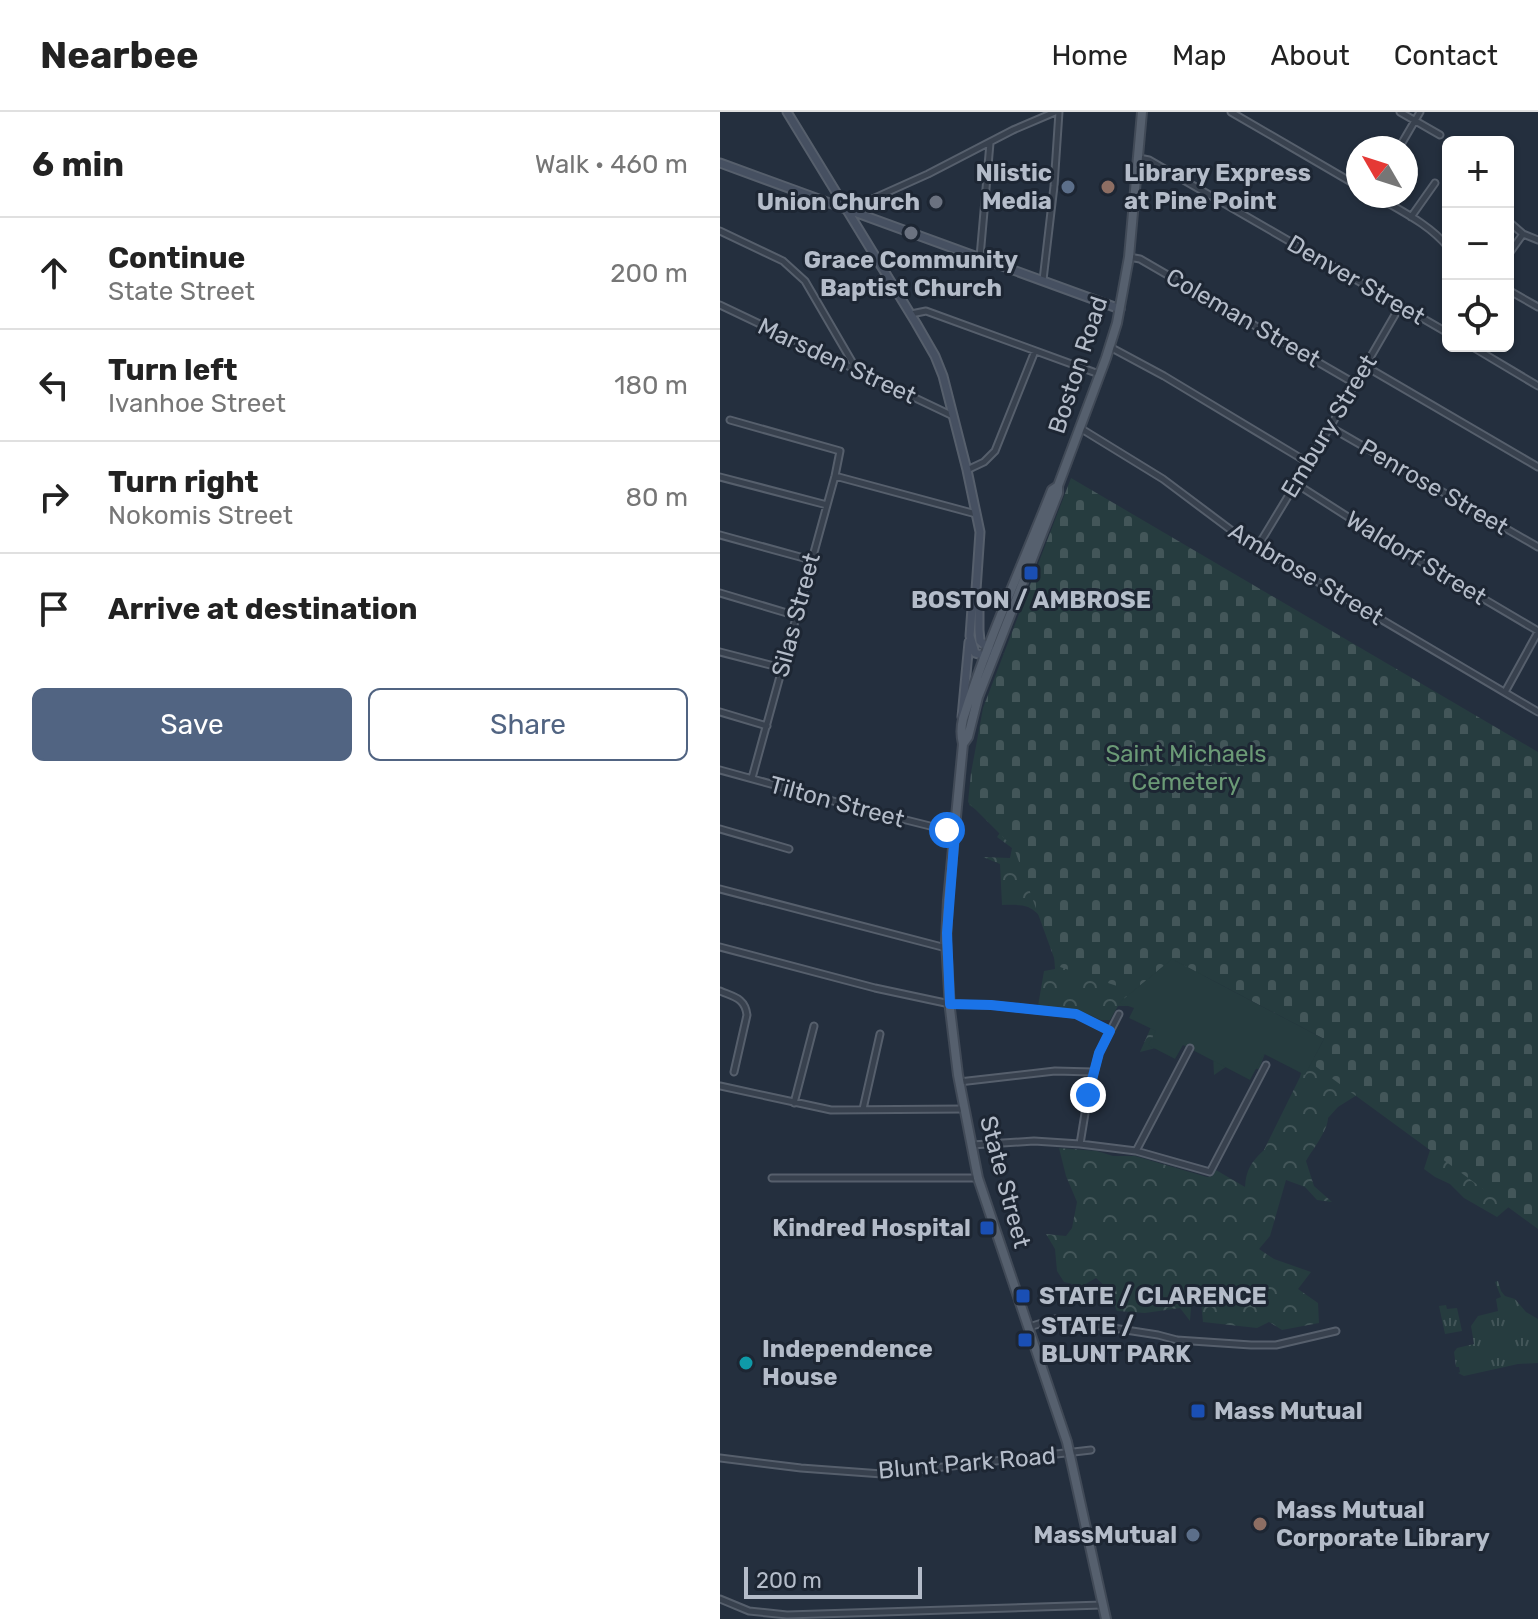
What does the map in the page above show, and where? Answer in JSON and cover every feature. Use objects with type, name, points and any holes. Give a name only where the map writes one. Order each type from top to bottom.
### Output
[{"type":"main road","points":[[787,112],[911,314],[935,356],[948,391],[980,541],[963,720]]},
{"type":"main road","name":"Boston Road","points":[[991,654],[1058,493],[1110,347],[1129,257],[1142,112]]},
{"type":"main road","points":[[720,163],[1120,309]]},
{"type":"main road","points":[[976,590],[979,594],[980,641],[991,654]]},
{"type":"main road","points":[[970,636],[975,653],[991,654]]},
{"type":"main road","name":"State Street","points":[[991,654],[963,720],[948,900],[950,1004],[959,1082],[978,1178],[1070,1453],[1106,1619]]},
{"type":"main road","name":"State Street","points":[[963,744],[968,737],[991,654]]},
{"type":"street","points":[[847,210],[1057,112],[1054,186],[1043,281]]},
{"type":"street","points":[[1231,112],[1346,179]]},
{"type":"street","points":[[1400,112],[1440,135]]},
{"type":"street","points":[[1406,136],[1420,112]]},
{"type":"street","points":[[980,257],[990,143]]},
{"type":"street","name":"Denver Street","points":[[1139,158],[1149,160],[1442,330]]},
{"type":"street","points":[[1411,217],[1435,183]]},
{"type":"street","points":[[1396,208],[1442,240]]},
{"type":"street","points":[[1514,226],[1538,240]]},
{"type":"street","points":[[720,231],[783,261],[805,281],[859,373]]},
{"type":"street","points":[[1514,247],[1523,234]]},
{"type":"street","name":"Coleman Street","points":[[1129,257],[1140,259],[1354,383]]},
{"type":"street","points":[[1514,293],[1538,307]]},
{"type":"street","name":"Marsden Street","points":[[720,305],[954,416]]},
{"type":"street","name":"Embury Street","points":[[1258,546],[1400,306]]},
{"type":"street","points":[[911,314],[926,311],[1100,375]]},
{"type":"street","points":[[1110,347],[1307,462]]},
{"type":"street","points":[[967,470],[984,462],[995,451],[1035,350]]},
{"type":"street","points":[[1481,352],[1538,386]]},
{"type":"street","points":[[1365,366],[1538,467]]},
{"type":"street","name":"Silas Street","points":[[730,420],[840,451],[752,778]]},
{"type":"street","name":"Penrose Street","points":[[1330,427],[1538,547]]},
{"type":"street","name":"Ambrose Street","points":[[1080,428],[1163,479],[1222,524],[1538,712]]},
{"type":"street","points":[[835,476],[976,514]]},
{"type":"street","points":[[720,477],[827,505]]},
{"type":"street","name":"Waldorf Street","points":[[1295,483],[1538,632]]},
{"type":"street","points":[[720,535],[811,560]]},
{"type":"street","points":[[720,593],[797,616]]},
{"type":"street","points":[[1505,692],[1538,632]]},
{"type":"street","points":[[720,652],[782,668]]},
{"type":"street","points":[[720,712],[767,726]]},
{"type":"street","name":"Tilton Street","points":[[720,770],[955,832]]},
{"type":"street","points":[[720,829],[789,849]]},
{"type":"street","points":[[720,889],[947,948]]},
{"type":"street","points":[[720,947],[875,988],[950,1004],[1076,1014],[1110,1031]]},
{"type":"street","points":[[720,991],[742,1000],[746,1007],[747,1015],[734,1072]]},
{"type":"street","points":[[1080,1144],[1093,1072],[1119,1014]]},
{"type":"street","points":[[794,1103],[814,1026]]},
{"type":"street","points":[[863,1109],[880,1034]]},
{"type":"street","points":[[1136,1151],[1190,1048]]},
{"type":"street","points":[[971,1145],[1034,1141],[1080,1144],[1136,1151],[1210,1172],[1266,1065]]},
{"type":"street","points":[[959,1082],[1055,1071],[1093,1072]]},
{"type":"street","points":[[720,1086],[831,1110],[965,1109]]},
{"type":"street","points":[[772,1178],[978,1178]]},
{"type":"street","points":[[1029,1327],[1055,1319],[1177,1340],[1251,1345],[1276,1345],[1336,1331]]},
{"type":"street","name":"Blunt Park Road","points":[[720,1458],[882,1474],[1091,1450]]},
{"type":"street","points":[[720,1599],[749,1611],[787,1615],[1103,1605]]},
{"type":"green space","name":"Saint Michaels Cemetery","points":[[1071,478],[1538,752],[1538,1229],[1311,1063],[1324,1039],[1172,959],[1119,1003],[1126,989],[1057,966],[1014,848],[968,802],[983,708]]},
{"type":"green space","points":[[973,779],[1161,944],[1511,1205],[1497,1217],[1464,1198],[1450,1184],[1424,1169],[1431,1147],[1357,1095],[1338,1107],[1328,1118],[1323,1134],[1306,1161],[1314,1186],[1332,1202],[1317,1200],[1305,1187],[1286,1180],[1270,1236],[1259,1249],[1274,1259],[1311,1272],[1298,1289],[1318,1303],[1319,1323],[1282,1330],[1269,1322],[1257,1328],[1203,1322],[1200,1292],[1192,1295],[1190,1321],[1180,1308],[1145,1313],[1117,1311],[1107,1288],[1096,1278],[1082,1286],[1064,1282],[1057,1271],[1055,1249],[1046,1234],[1066,1236],[1072,1228],[1077,1202],[1059,1148],[1135,1156],[1207,1177],[1216,1170],[1245,1187],[1250,1167],[1264,1150],[1303,1066],[1266,1051],[1259,1069],[1230,1064],[1214,1075],[1213,1053],[1196,1038],[1140,1052],[1152,1025],[1136,1006],[1118,1006],[1110,1020],[1101,1020],[1078,1010],[1038,1006],[1044,971],[1055,969],[1050,934],[1042,918],[1028,907],[1002,905],[1000,864],[983,857],[1010,858],[1012,848],[997,837],[1002,830],[999,824],[969,805]]},
{"type":"green space","points":[[1172,959],[1324,1039],[1305,1075],[1264,1054],[1250,1080],[1183,1045],[1175,1059],[1148,1045],[1156,1031],[1129,1018],[1134,1008],[1119,1003]]},
{"type":"green space","points":[[1498,1281],[1505,1296],[1515,1299],[1526,1312],[1538,1319],[1538,1363],[1518,1364],[1464,1376],[1458,1373],[1454,1352],[1457,1348],[1474,1344],[1471,1326],[1478,1316],[1498,1311],[1496,1299],[1501,1297],[1495,1282]]},
{"type":"green space","points":[[1446,1305],[1447,1309],[1457,1308],[1462,1331],[1445,1334],[1439,1306]]},
{"type":"place","name":"Nlistic Media","points":[[1068,187]]},
{"type":"place","name":"Library Express at Pine Point","points":[[1108,187]]},
{"type":"place","name":"Union Church","points":[[936,202]]},
{"type":"place","name":"Grace Community Baptist Church","points":[[911,233]]},
{"type":"place","name":"BOSTON / AMBROSE","points":[[1031,573]]},
{"type":"place","name":"Kindred Hospital","points":[[987,1228]]},
{"type":"place","name":"STATE / CLARENCE","points":[[1023,1296]]},
{"type":"place","name":"STATE / BLUNT PARK","points":[[1025,1340]]},
{"type":"place","name":"Independence House","points":[[746,1363]]},
{"type":"place","name":"Mass Mutual","points":[[1198,1411]]},
{"type":"place","name":"Mass Mutual Corporate Library","points":[[1260,1524]]},
{"type":"place","name":"MassMutual","points":[[1193,1535]]},
{"type":"route","points":[[947,830],[955,832],[947,933],[950,1004],[1076,1014],[1110,1031],[1099,1053],[1088,1095]]}]
